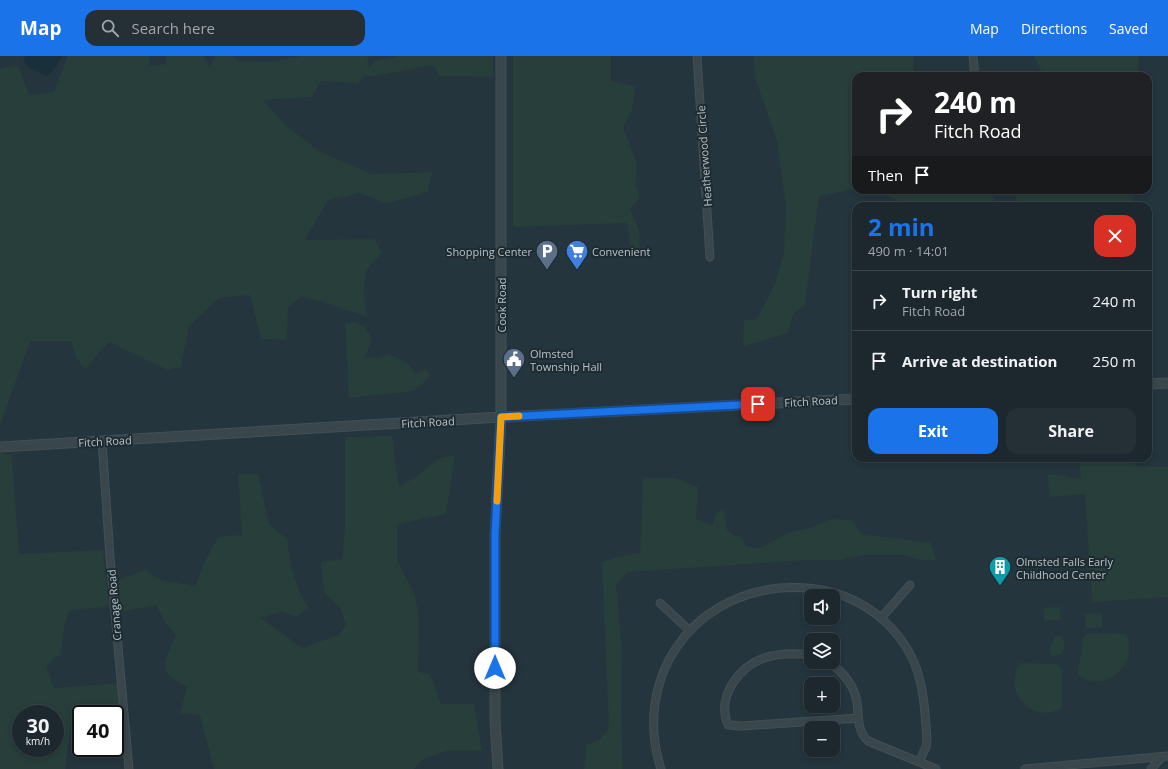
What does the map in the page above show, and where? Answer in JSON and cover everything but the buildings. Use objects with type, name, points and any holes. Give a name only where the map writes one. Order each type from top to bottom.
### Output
[{"type":"street","name":"Cook Road","points":[[498,769],[495,720],[495,535],[501,417],[501,56]]},
{"type":"street","name":"Heatherwood Circle","points":[[697,56],[710,257]]},
{"type":"street","points":[[973,56],[975,72]]},
{"type":"street","points":[[1152,384],[1168,383]]},
{"type":"street","name":"Fitch Road","points":[[0,447],[501,417],[852,399]]},
{"type":"street","name":"Cranage Road","points":[[102,441],[110,557],[129,769]]},
{"type":"street","points":[[881,618],[910,585]]},
{"type":"street","points":[[662,769],[654,730],[654,705],[665,668],[676,648],[690,631],[710,613],[736,599],[760,591],[790,588],[808,588],[837,594],[861,604],[881,618],[904,644],[919,674],[923,692],[927,739],[926,746],[919,762]]},
{"type":"street","points":[[660,603],[690,631]]},
{"type":"street","points":[[804,655],[771,656],[744,670],[735,679],[726,698],[724,711],[728,725],[742,726],[858,718]]},
{"type":"street","points":[[838,669],[852,687],[857,701],[861,732],[868,741],[936,769]]},
{"type":"street","points":[[1025,769],[1094,766],[1164,757]]},
{"type":"street","points":[[1151,769],[1164,757]]},
{"type":"green space","points":[[68,56],[150,56],[149,66],[166,64],[166,56],[204,56],[210,67],[215,56],[233,56],[238,61],[269,62],[302,56],[367,56],[370,67],[375,61],[399,56],[493,56],[493,77],[439,76],[434,65],[374,76],[364,75],[358,83],[321,81],[312,97],[263,100],[286,126],[319,151],[371,174],[432,172],[428,192],[386,204],[361,193],[328,200],[305,240],[374,239],[382,252],[366,271],[364,291],[367,317],[324,302],[301,297],[288,307],[287,340],[261,339],[250,295],[219,298],[189,326],[181,367],[168,370],[109,342],[85,369],[77,359],[71,341],[30,341],[0,426],[0,69],[18,65],[29,95],[54,92]]},
{"type":"green space","points":[[513,56],[611,56],[611,81],[636,86],[632,110],[623,127],[637,164],[636,185],[640,198],[630,209],[639,230],[640,253],[632,258],[627,223],[513,227]]},
{"type":"green space","points":[[753,56],[913,56],[914,72],[852,72],[852,190],[819,196],[805,305],[793,314],[788,333],[743,346],[744,320],[757,319],[775,284],[784,252],[786,207],[777,141],[755,78]]},
{"type":"green space","points":[[1034,56],[1139,56],[1138,72],[1042,72]]},
{"type":"green space","points":[[886,194],[993,194],[994,202],[898,202]]},
{"type":"green space","points":[[1016,194],[1132,194],[1134,202],[1016,202]]},
{"type":"green space","points":[[353,322],[364,326],[372,338],[365,358],[380,357],[389,354],[408,364],[416,373],[426,369],[431,376],[416,389],[407,392],[349,398],[345,323]]},
{"type":"green space","points":[[392,436],[399,487],[414,478],[438,459],[455,455],[446,514],[397,524],[397,560],[415,595],[419,617],[418,672],[430,674],[441,704],[474,704],[482,750],[446,751],[423,759],[414,769],[214,769],[200,715],[180,713],[187,687],[177,682],[166,671],[165,666],[168,653],[176,636],[164,620],[156,605],[120,612],[118,580],[145,570],[161,580],[195,586],[205,561],[218,537],[242,535],[238,474],[258,474],[269,525],[287,539],[294,575],[300,592],[309,608],[296,617],[281,611],[261,618],[302,648],[339,635],[346,625],[340,608],[324,592],[321,562],[342,559],[345,526],[345,437]]},
{"type":"green space","points":[[0,453],[12,455],[19,554],[103,550],[109,606],[69,611],[64,628],[61,655],[54,658],[46,666],[54,688],[118,683],[120,705],[72,705],[72,721],[65,769],[0,769]]},
{"type":"green space","points":[[1079,462],[1135,462],[1135,466],[1168,467],[1168,597],[1092,602],[1085,494],[1049,497],[1048,475],[1081,479]]},
{"type":"green space","points":[[643,478],[676,478],[698,487],[696,519],[712,526],[716,513],[724,509],[727,530],[734,535],[741,536],[746,547],[760,548],[788,533],[810,528],[832,519],[852,520],[861,534],[931,543],[936,560],[923,560],[901,555],[862,555],[840,560],[809,560],[628,572],[616,584],[622,650],[621,710],[623,769],[584,769],[586,745],[599,740],[609,729],[602,562],[617,557],[640,553]]},
{"type":"green space","points":[[1060,607],[1061,620],[1044,621],[1044,608]]},
{"type":"green space","points":[[1102,613],[1103,627],[1086,629],[1085,614]]},
{"type":"green space","points":[[1088,633],[1126,634],[1129,645],[1128,656],[1124,665],[1109,679],[1099,681],[1088,680],[1078,675],[1083,638]]},
{"type":"green space","points":[[1055,636],[1061,636],[1064,647],[1061,654],[1053,656],[1051,655],[1050,648]]},
{"type":"green space","points":[[1020,663],[1057,664],[1062,670],[1062,708],[1051,712],[1040,712],[1030,709],[1023,703],[1017,694],[1015,685],[1015,674]]},
{"type":"water","points":[[26,56],[63,56],[53,71],[46,76],[26,66],[23,58]]},
{"type":"slow traffic","points":[[497,501],[501,417],[519,416]]},
{"type":"place","name":"Shopping Center","points":[[547,270]]},
{"type":"place","name":"Convenient","points":[[577,270]]},
{"type":"place","name":"Olmsted Township Hall","points":[[514,378]]},
{"type":"place","name":"Olmsted Falls Early Childhood Center","points":[[1000,586]]},
{"type":"route","points":[[495,668],[495,535],[501,417],[758,404]]}]
